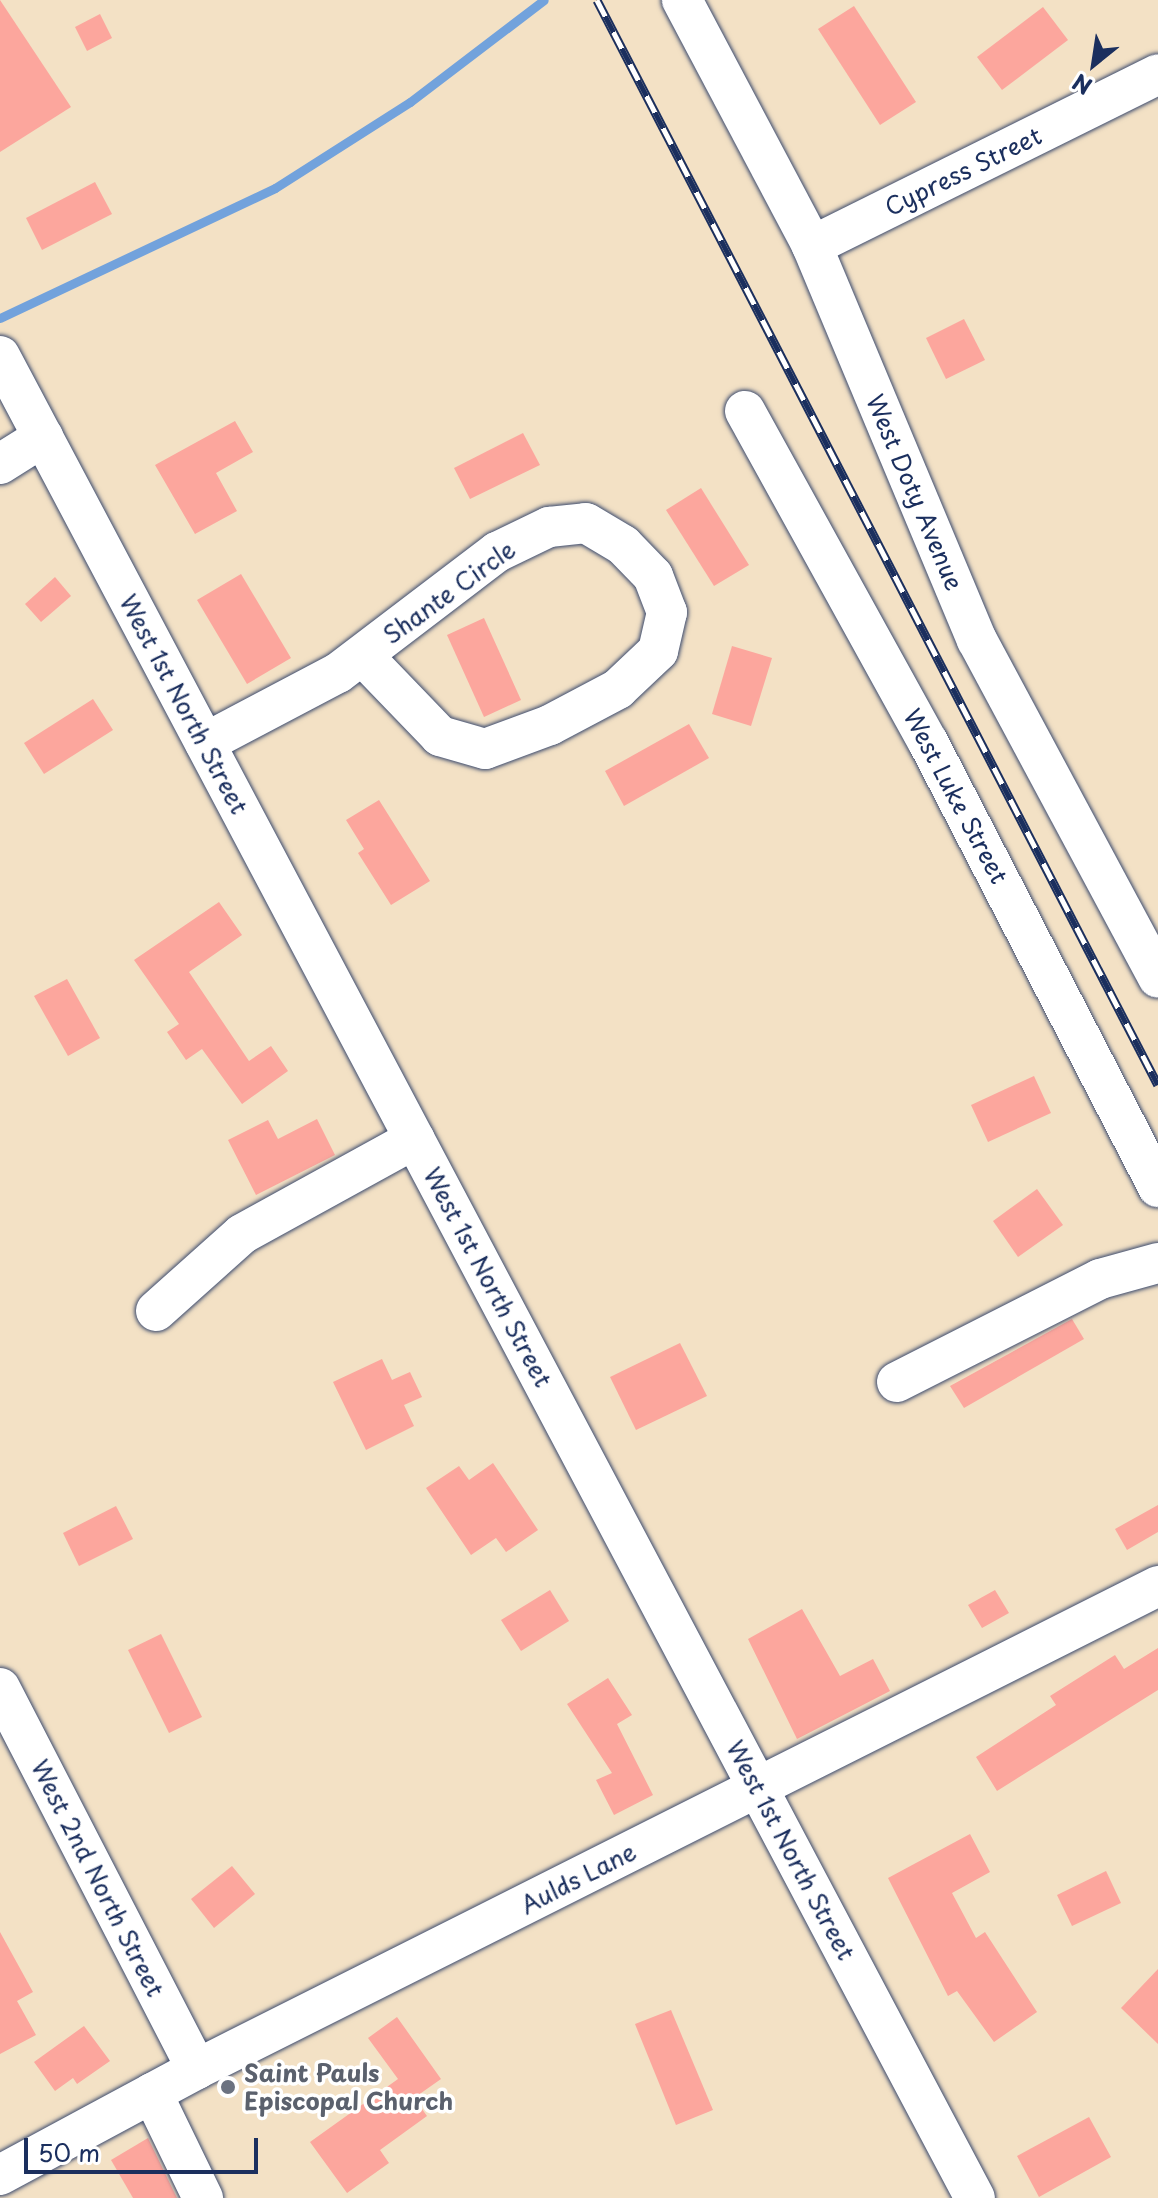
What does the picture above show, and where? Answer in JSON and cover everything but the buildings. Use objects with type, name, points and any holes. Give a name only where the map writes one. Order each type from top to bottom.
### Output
[{"type":"street","name":"West Doty Avenue","points":[[682,0],[812,246],[977,640],[1158,978]]},
{"type":"street","name":"Cypress Street","points":[[812,246],[1158,74]]},
{"type":"street","name":"West 1st North Street","points":[[0,356],[975,2198]]},
{"type":"street","name":"West Luke Street","points":[[745,411],[928,742],[1158,1187]]},
{"type":"street","points":[[0,464],[43,437]]},
{"type":"street","name":"Shante Circle","points":[[205,743],[362,655],[497,552],[549,527],[586,523],[623,545],[653,576],[667,612],[658,651],[618,689],[550,725],[485,749],[440,736],[362,655]]},
{"type":"street","points":[[156,1311],[242,1234],[415,1139]]},
{"type":"street","points":[[897,1382],[1100,1279],[1158,1263]]},
{"type":"street","name":"Aulds Lane","points":[[0,2175],[197,2069],[1158,1586]]},
{"type":"street","name":"West 2nd North Street","points":[[0,1688],[197,2069]]},
{"type":"street","points":[[152,2093],[203,2198]]},
{"type":"waterway","points":[[0,318],[275,188],[410,102],[544,0]]},
{"type":"railway","points":[[597,0],[1158,1085]]},
{"type":"place","name":"Saint Pauls Episcopal Church","points":[[228,2087]]}]
